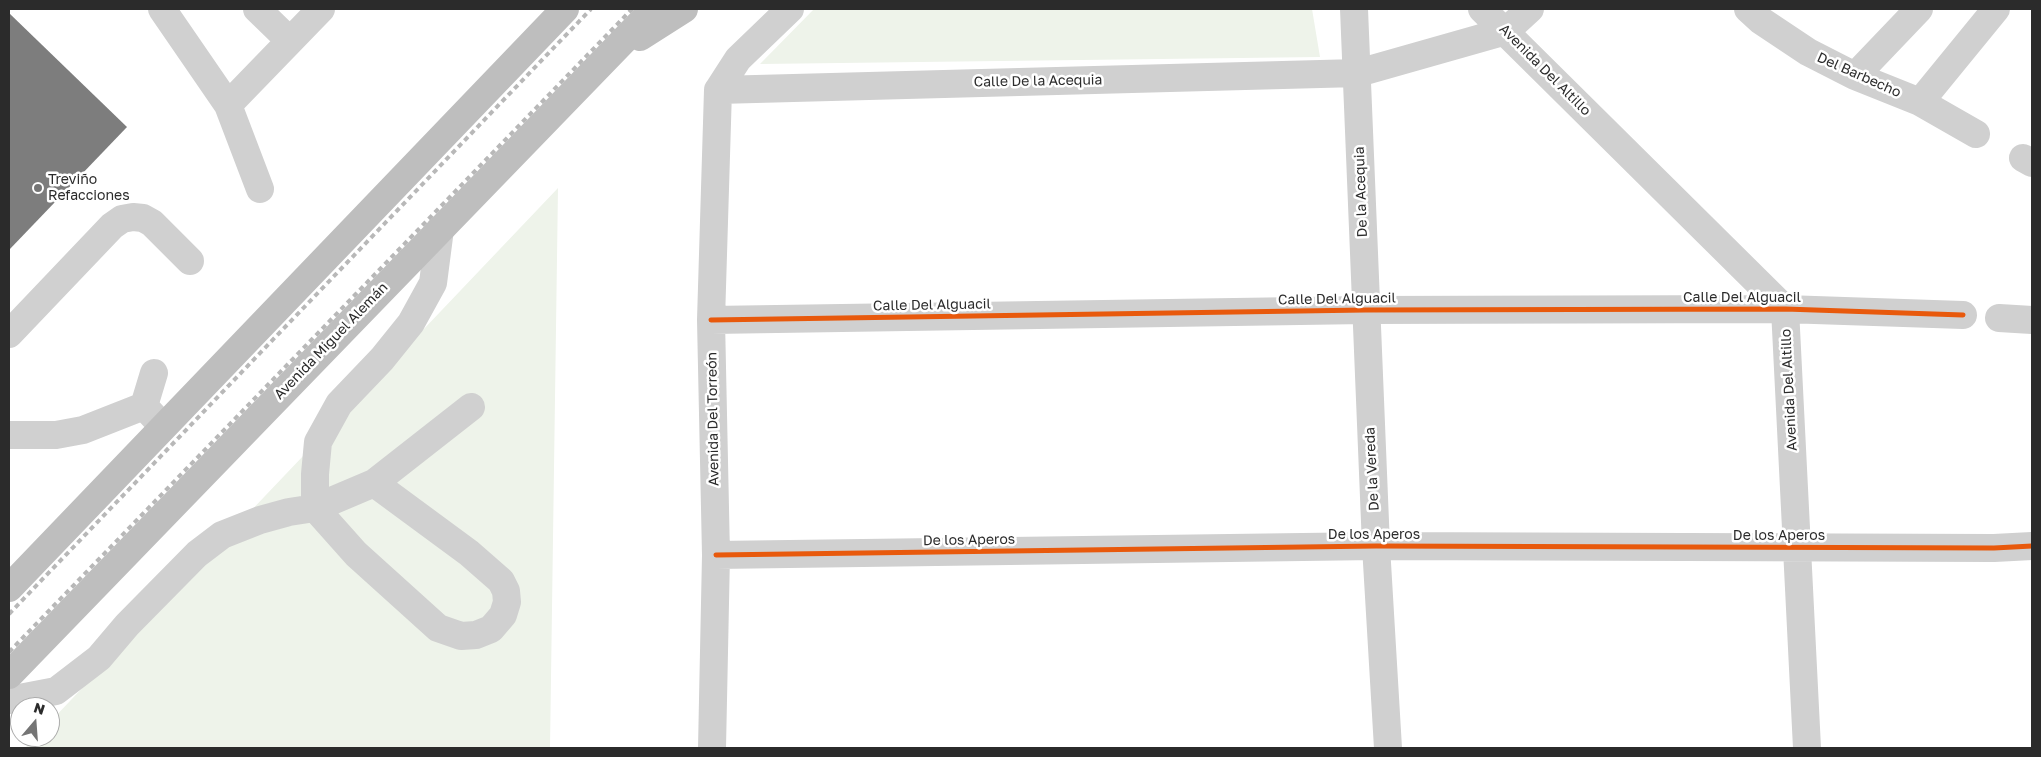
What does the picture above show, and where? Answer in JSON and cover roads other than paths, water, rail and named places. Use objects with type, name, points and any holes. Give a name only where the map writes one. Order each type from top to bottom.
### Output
[{"type":"highway","points":[[9,588],[162,426],[564,9]]},
{"type":"highway","name":"Avenida Miguel Alemán","points":[[9,675],[654,9]]},
{"type":"highway","points":[[607,58],[684,9]]},
{"type":"street","points":[[162,9],[228,105],[260,189]]},
{"type":"street","points":[[257,9],[290,41]]},
{"type":"street","points":[[228,105],[321,9]]},
{"type":"street","points":[[718,90],[738,59],[790,9]]},
{"type":"street","name":"De la Acequia","points":[[1354,9],[1358,73],[1365,310]]},
{"type":"street","name":"Avenida Del Altillo","points":[[1482,9],[1786,309],[1807,748]]},
{"type":"street","points":[[1506,31],[1530,9]]},
{"type":"street","name":"Del Barbecho","points":[[1748,9],[1760,20],[1808,52],[1855,76],[1920,102],[1976,134]]},
{"type":"street","points":[[1855,76],[1919,9]]},
{"type":"street","points":[[1920,102],[1996,9]]},
{"type":"street","name":"Calle De la Acequia","points":[[718,90],[1358,73],[1506,31]]},
{"type":"street","name":"Avenida Del Torreón","points":[[712,748],[716,555],[711,320],[718,90]]},
{"type":"street","points":[[9,334],[112,226],[122,219],[133,217],[152,223],[190,261]]},
{"type":"street","points":[[374,482],[469,553],[501,581],[506,591],[507,602],[503,615],[491,629],[476,635],[461,636],[438,628],[356,554],[315,508],[315,474],[318,442],[339,404],[382,359],[411,323],[433,283],[440,230]]},
{"type":"street","name":"Calle Del Alguacil","points":[[711,320],[1365,310],[1786,309],[1963,315]]},
{"type":"street","name":"De la Vereda","points":[[1365,310],[1388,748]]},
{"type":"street","points":[[1999,318],[2032,320]]},
{"type":"street","points":[[144,406],[154,374]]},
{"type":"street","points":[[144,406],[162,426]]},
{"type":"street","points":[[9,435],[56,435],[83,430],[144,406]]},
{"type":"street","points":[[9,700],[56,691],[92,664],[196,554],[222,535],[260,520],[315,508],[374,482],[471,406]]},
{"type":"street","name":"De los Aperos","points":[[716,555],[1376,546],[2032,546]]},
{"type":"railway","points":[[9,614],[591,9]]},
{"type":"railway","points":[[9,652],[632,9]]},
{"type":"place","name":"Treviño Refacciones","points":[[38,188]]}]
